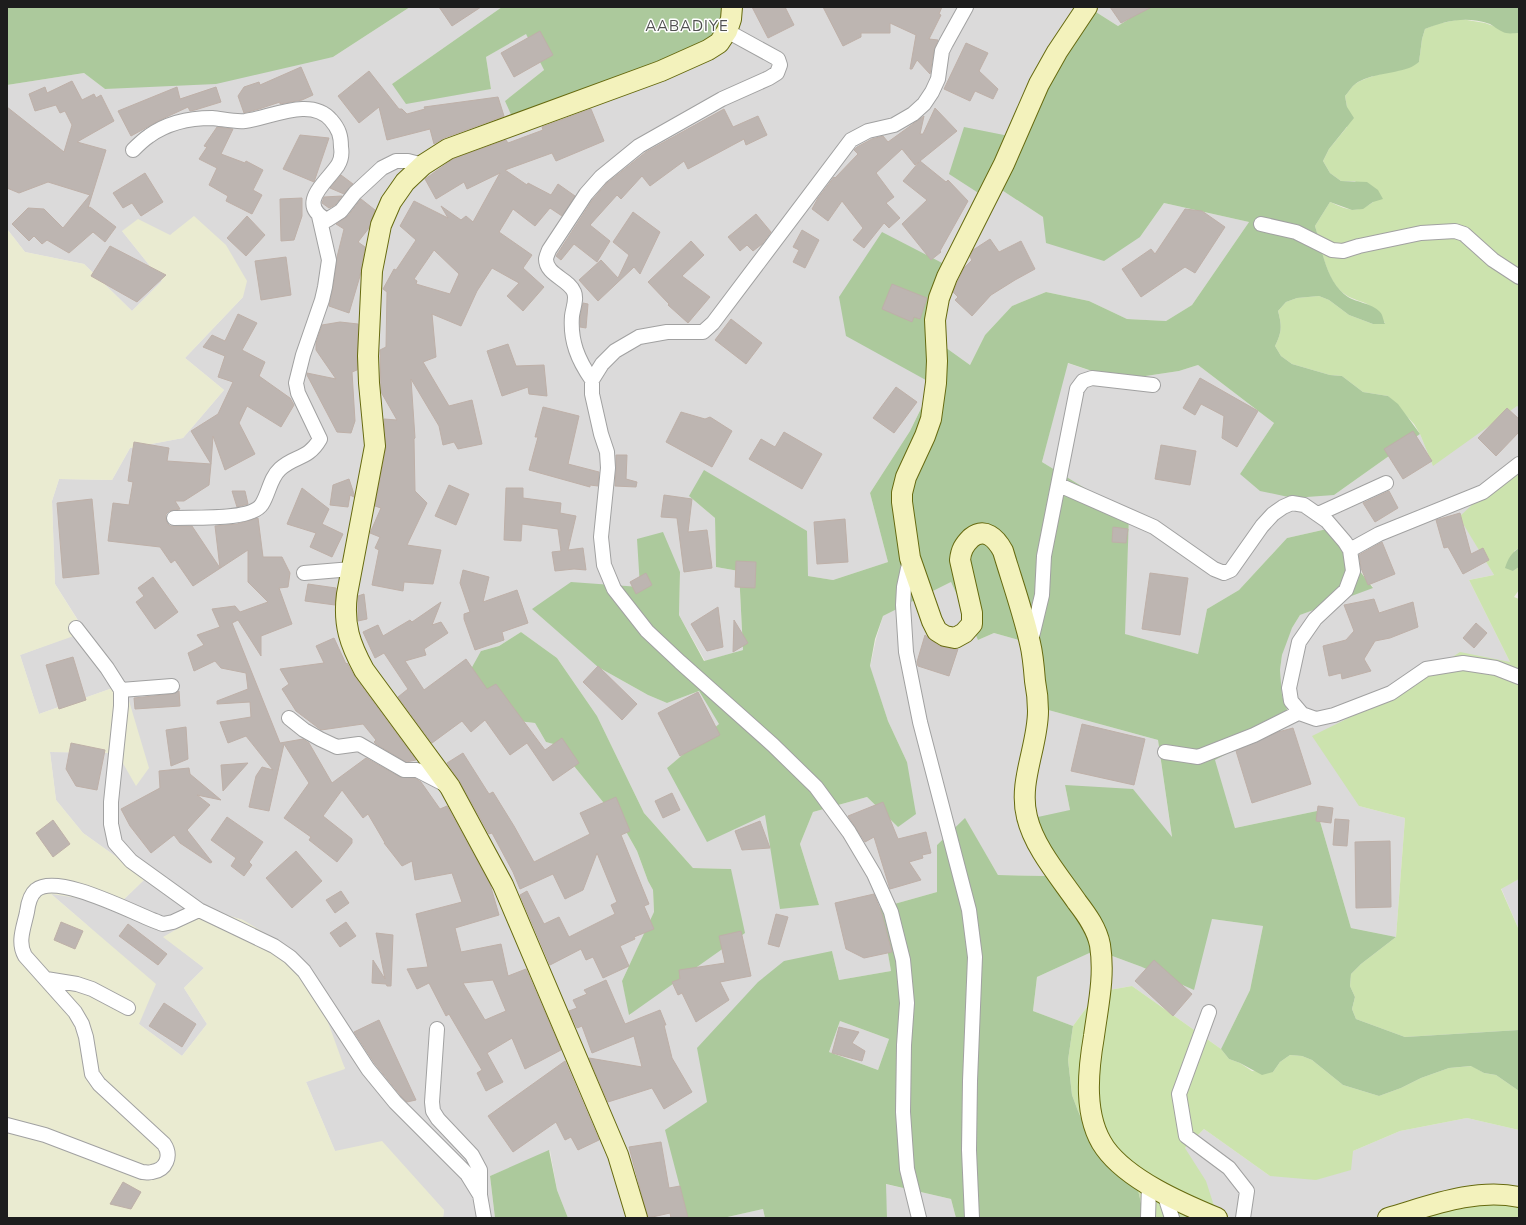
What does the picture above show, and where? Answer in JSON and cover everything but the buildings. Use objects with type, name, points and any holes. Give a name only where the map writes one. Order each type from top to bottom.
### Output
[{"type":"street","points":[[637,1218],[618,1155],[506,892],[450,787],[364,670],[354,652],[348,632],[345,611],[375,446],[368,356],[372,271],[381,225],[391,202],[405,182],[423,164],[448,149],[661,71],[708,50],[718,43],[727,31],[731,18],[732,7]]},
{"type":"street","points":[[919,1218],[907,1169],[903,1112],[904,1045],[907,1003],[904,967],[890,912],[874,874],[849,832],[816,787],[773,745],[680,662],[648,630],[614,589],[604,565],[601,537],[608,468],[607,452],[592,394],[592,380],[602,364],[616,351],[639,337],[667,332],[703,332],[713,323],[851,140],[868,131],[894,125],[913,114],[924,104],[938,79],[942,51],[966,7]]},
{"type":"street","points":[[1087,7],[1057,52],[1039,84],[1004,164],[947,277],[938,298],[935,320],[937,361],[936,383],[931,419],[925,436],[906,477],[902,493],[910,558],[937,631],[945,636],[954,638],[964,634],[972,624],[972,613],[960,560],[960,551],[976,534],[983,533],[991,536],[999,543],[1031,643],[1038,710],[1036,734],[1024,792],[1026,815],[1030,828],[1049,862],[1090,920],[1100,943],[1102,977],[1089,1078],[1089,1097],[1092,1116],[1097,1132],[1104,1147],[1114,1158],[1156,1189],[1217,1218]]},
{"type":"street","points":[[592,380],[580,363],[573,338],[572,317],[575,298],[574,291],[548,266],[546,259],[549,250],[586,194],[601,177],[638,146],[722,99],[777,73],[780,65],[778,59],[727,31]]},
{"type":"street","points":[[133,150],[148,136],[160,129],[179,122],[213,118],[232,121],[246,121],[296,109],[311,109],[327,115],[339,129],[342,146],[338,164],[316,193],[313,201],[314,210],[319,216],[327,220],[341,212],[355,193],[382,168],[396,161],[408,161],[423,164]]},
{"type":"street","points":[[174,518],[228,517],[253,512],[262,505],[277,471],[284,465],[310,452],[320,439],[298,393],[296,383],[303,355],[322,300],[329,260],[319,216]]},
{"type":"street","points":[[1261,224],[1296,232],[1332,250],[1343,251],[1421,233],[1455,231],[1464,234],[1493,260],[1519,277]]},
{"type":"street","points":[[1031,643],[1042,595],[1044,556],[1059,485],[1073,402],[1077,389],[1083,381],[1092,378],[1153,385]]},
{"type":"street","points":[[1350,550],[1379,534],[1483,492],[1519,464]]},
{"type":"street","points":[[1318,514],[1386,483]]},
{"type":"street","points":[[1059,485],[1154,527],[1214,569],[1224,573],[1231,570],[1262,526],[1273,514],[1284,507],[1292,503],[1304,505],[1327,521],[1350,550],[1353,571],[1346,590],[1315,619],[1298,642],[1289,688],[1291,701],[1302,714],[1316,719],[1334,715],[1390,693],[1426,669],[1463,663],[1496,668],[1519,678]]},
{"type":"street","points":[[910,558],[904,587],[906,652],[920,722],[969,910],[975,957],[969,1150],[972,1218]]},
{"type":"street","points":[[304,573],[352,569]]},
{"type":"street","points":[[76,628],[107,668],[121,690],[121,706],[111,802],[111,824],[115,844],[131,861],[199,910],[274,946],[290,957],[304,971],[368,1068],[395,1102],[466,1174],[480,1195]]},
{"type":"street","points":[[121,690],[172,686]]},
{"type":"street","points":[[1165,752],[1198,757],[1254,735],[1300,712]]},
{"type":"street","points":[[289,718],[304,730],[336,747],[359,744],[404,770],[417,770],[450,787]]},
{"type":"street","points":[[7,1125],[45,1135],[142,1172],[153,1172],[163,1166],[168,1159],[169,1151],[164,1144],[98,1084],[92,1074],[86,1037],[82,1024],[74,1012],[25,956],[21,949],[21,941],[29,899],[36,890],[45,886],[69,887],[88,892],[163,924],[173,922],[199,910]]},
{"type":"street","points":[[46,979],[77,984],[92,989],[128,1008]]},
{"type":"street","points":[[1209,1012],[1179,1094],[1186,1136],[1229,1168],[1247,1192],[1243,1218]]},
{"type":"street","points":[[437,1029],[432,1102],[433,1111],[438,1119],[472,1155],[480,1170],[480,1195],[484,1218]]},
{"type":"street","points":[[1148,1218],[1156,1189]]},
{"type":"street","points":[[1156,1189],[1172,1218]]},
{"type":"street","points":[[1388,1218],[1464,1197],[1482,1194],[1497,1194],[1519,1197]]},
{"type":"shaded area","points":[[410,7],[502,7],[392,84],[491,89],[486,57],[526,33],[544,70],[505,101],[725,7],[1084,7],[988,181],[1043,217],[1140,237],[1164,203],[1249,222],[1192,305],[1166,321],[1127,319],[1089,301],[1046,292],[1012,306],[985,335],[970,365],[931,337],[933,383],[910,431],[870,493],[888,562],[833,580],[808,576],[689,496],[715,518],[716,567],[739,571],[743,650],[705,661],[679,615],[680,572],[640,587],[598,667],[648,695],[667,703],[699,691],[720,724],[667,768],[765,815],[819,905],[800,844],[813,812],[867,797],[898,827],[907,762],[888,721],[870,667],[883,616],[951,582],[978,640],[994,633],[1022,641],[1030,705],[1158,740],[1172,838],[1065,785],[1070,810],[1045,876],[998,875],[965,819],[937,845],[937,892],[880,908],[891,971],[839,980],[832,951],[707,1102],[688,1218],[568,1218],[557,1190],[550,1151],[490,1176],[495,1218],[443,1218],[444,1210],[335,1151],[306,1082],[345,1068],[243,920],[210,910],[164,937],[204,968],[184,988],[207,1024],[182,1056],[139,1024],[87,925],[50,893],[119,904],[146,878],[83,833],[56,800],[50,752],[117,753],[124,684],[39,714],[20,655],[85,631],[55,584],[52,501],[59,479],[112,480],[130,448],[183,438],[224,390],[185,358],[243,297],[170,235],[122,231],[162,281],[132,311],[84,264],[25,252],[7,229],[7,85],[84,73],[105,89],[333,57]],"holes":[[[521,632],[557,658],[597,716],[644,813],[693,868],[731,869],[630,1015],[622,981],[654,913],[653,890],[648,881],[637,851],[624,828],[557,745],[546,742],[535,723],[509,720],[481,651],[499,646]]]},
{"type":"shaded area","points":[[1088,7],[1147,7],[1118,26]]},
{"type":"shaded area","points":[[1067,363],[1119,380],[1179,371],[1198,365],[1274,423],[1240,474],[1334,495],[1420,434],[1433,465],[1517,405],[1519,407],[1519,461],[1460,517],[1494,575],[1469,580],[1510,662],[1359,806],[1405,818],[1396,937],[1351,928],[1317,811],[1235,828],[1214,760],[1291,720],[1282,696],[1280,670],[1286,641],[1300,615],[1373,587],[1327,529],[1287,538],[1239,590],[1207,609],[1198,654],[1124,634],[1129,515],[1042,462]]},
{"type":"shaded area","points":[[1519,879],[1519,930],[1501,888]]},
{"type":"shaded area","points":[[1212,919],[1263,926],[1250,990],[1221,1049],[1132,986],[1098,992],[1073,1026],[1033,1011],[1037,977],[1096,950],[1142,967]]},
{"type":"shaded area","points":[[840,1021],[889,1039],[878,1070],[829,1052]]},
{"type":"shaded area","points":[[1467,1118],[1519,1130],[1519,1204],[1393,1218],[1203,1218],[1185,1148],[1204,1129],[1270,1176],[1353,1151],[1400,1131]]},
{"type":"shaded area","points":[[885,1184],[951,1199],[956,1218],[887,1218]]},
{"type":"shaded area","points":[[763,1209],[765,1218],[723,1218]]},
{"type":"green space","points":[[7,7],[410,7],[333,57],[216,84],[105,89],[84,73],[7,85]]},
{"type":"green space","points":[[502,7],[725,7],[715,42],[516,126],[505,101],[544,70],[526,34],[486,57],[491,89],[406,104],[392,84]]},
{"type":"green space","points":[[1088,7],[1118,26],[1147,7],[1519,7],[1519,33],[1506,33],[1490,24],[1473,20],[1449,21],[1425,29],[1419,62],[1409,68],[1358,82],[1345,96],[1347,107],[1354,118],[1329,149],[1323,161],[1330,173],[1341,181],[1367,182],[1378,190],[1383,199],[1373,202],[1363,209],[1352,210],[1330,202],[1315,226],[1325,262],[1332,280],[1348,297],[1372,306],[1381,313],[1385,324],[1373,324],[1349,315],[1329,300],[1319,296],[1297,298],[1286,302],[1278,311],[1281,329],[1275,346],[1281,356],[1292,364],[1330,375],[1342,376],[1363,392],[1388,396],[1398,404],[1420,434],[1334,495],[1293,498],[1260,491],[1240,474],[1274,423],[1198,365],[1179,371],[1119,380],[1068,363],[1042,462],[1129,515],[1125,634],[1198,654],[1207,609],[1239,590],[1287,538],[1327,529],[1373,588],[1300,615],[1292,628],[1282,655],[1280,670],[1282,696],[1291,720],[1215,760],[1235,828],[1317,811],[1351,928],[1396,937],[1361,964],[1351,974],[1350,986],[1355,997],[1352,1009],[1356,1019],[1405,1037],[1519,1030],[1519,1091],[1496,1075],[1484,1073],[1471,1066],[1449,1068],[1379,1096],[1343,1085],[1312,1060],[1302,1056],[1290,1055],[1280,1062],[1273,1072],[1262,1075],[1229,1059],[1221,1049],[1250,990],[1263,926],[1212,919],[1194,990],[1142,967],[1096,950],[1037,977],[1033,1011],[1073,1026],[1068,1060],[1072,1095],[1085,1127],[1134,1182],[1139,1194],[1144,1218],[956,1218],[951,1199],[886,1184],[887,1218],[765,1218],[763,1209],[723,1218],[688,1218],[665,1130],[707,1102],[697,1048],[758,982],[784,961],[832,951],[839,980],[891,971],[880,908],[937,892],[937,845],[965,818],[998,875],[1045,876],[1024,820],[1070,810],[1065,785],[1133,789],[1172,837],[1158,740],[1030,705],[1022,641],[994,633],[978,640],[951,582],[883,616],[875,639],[870,666],[888,721],[907,762],[916,814],[898,827],[867,797],[813,812],[800,844],[819,905],[780,909],[765,815],[707,842],[667,768],[719,724],[699,691],[667,703],[648,695],[598,667],[532,609],[571,582],[640,587],[637,539],[663,532],[680,572],[679,615],[704,661],[743,650],[739,571],[716,567],[715,518],[689,496],[704,470],[807,531],[808,576],[833,580],[888,562],[870,493],[910,431],[933,384],[846,336],[839,297],[882,232],[948,266],[931,337],[970,365],[985,335],[1012,306],[1046,292],[1089,301],[1127,319],[1166,321],[1192,305],[1249,222],[1164,203],[1140,237],[1104,261],[1046,243],[1043,217],[988,181],[980,194],[949,174],[964,127],[1014,137]],"holes":[[[840,1021],[889,1039],[878,1070],[829,1052]]]},
{"type":"green space","points":[[1461,19],[1485,23],[1507,33],[1519,33],[1519,407],[1517,406],[1433,466],[1420,434],[1414,424],[1388,396],[1363,392],[1342,376],[1330,375],[1292,364],[1281,356],[1275,346],[1281,329],[1278,311],[1286,302],[1297,298],[1319,296],[1329,300],[1349,315],[1373,324],[1385,323],[1371,306],[1349,297],[1339,289],[1325,264],[1315,226],[1330,202],[1352,210],[1362,208],[1373,202],[1355,181],[1341,181],[1330,173],[1323,161],[1329,149],[1347,127],[1347,107],[1345,96],[1353,86],[1367,78],[1398,70],[1419,62],[1425,29],[1437,24]]},
{"type":"green space","points":[[194,216],[226,245],[247,281],[243,297],[185,358],[224,390],[183,438],[130,448],[112,480],[59,479],[52,501],[55,584],[85,632],[20,655],[39,714],[124,684],[149,768],[136,786],[117,753],[50,752],[56,800],[83,833],[146,878],[119,904],[51,894],[156,984],[139,1024],[182,1056],[207,1024],[184,988],[204,968],[163,937],[210,910],[243,920],[273,938],[313,981],[345,1069],[306,1082],[335,1151],[382,1141],[444,1210],[443,1218],[7,1218],[7,229],[25,252],[84,264],[132,311],[162,281],[122,231],[138,219],[170,235]]},
{"type":"green space","points":[[1519,461],[1519,548],[1514,551],[1513,571],[1519,567],[1519,590],[1514,597],[1519,599],[1519,879],[1501,889],[1519,930],[1519,1030],[1405,1037],[1356,1019],[1352,1009],[1355,997],[1350,986],[1351,974],[1361,964],[1396,937],[1405,818],[1359,806],[1312,736],[1397,694],[1460,652],[1510,662],[1469,580],[1494,575],[1459,517]]},
{"type":"green space","points":[[1519,548],[1519,567],[1513,571],[1505,568],[1510,556]]},
{"type":"green space","points":[[521,632],[557,658],[597,716],[644,813],[693,868],[731,869],[745,933],[629,1015],[622,981],[654,912],[653,890],[648,881],[637,851],[624,828],[557,745],[546,742],[535,723],[509,720],[471,669],[481,651],[499,646]]},
{"type":"green space","points":[[1132,986],[1221,1049],[1229,1059],[1240,1063],[1252,1071],[1273,1072],[1280,1062],[1290,1055],[1302,1056],[1312,1060],[1343,1085],[1379,1096],[1449,1068],[1472,1066],[1484,1073],[1496,1075],[1519,1091],[1519,1130],[1467,1118],[1400,1131],[1353,1151],[1351,1170],[1316,1180],[1270,1176],[1204,1129],[1185,1148],[1206,1181],[1215,1209],[1203,1218],[1144,1218],[1139,1194],[1085,1127],[1072,1095],[1068,1060],[1073,1026],[1098,992]]},
{"type":"green space","points":[[549,1150],[557,1190],[568,1218],[495,1218],[490,1176]]},
{"type":"green space","points":[[1470,1199],[1519,1204],[1519,1218],[1393,1218]]},
{"type":"district","name":"AABADIYE","points":[[687,26]]}]
